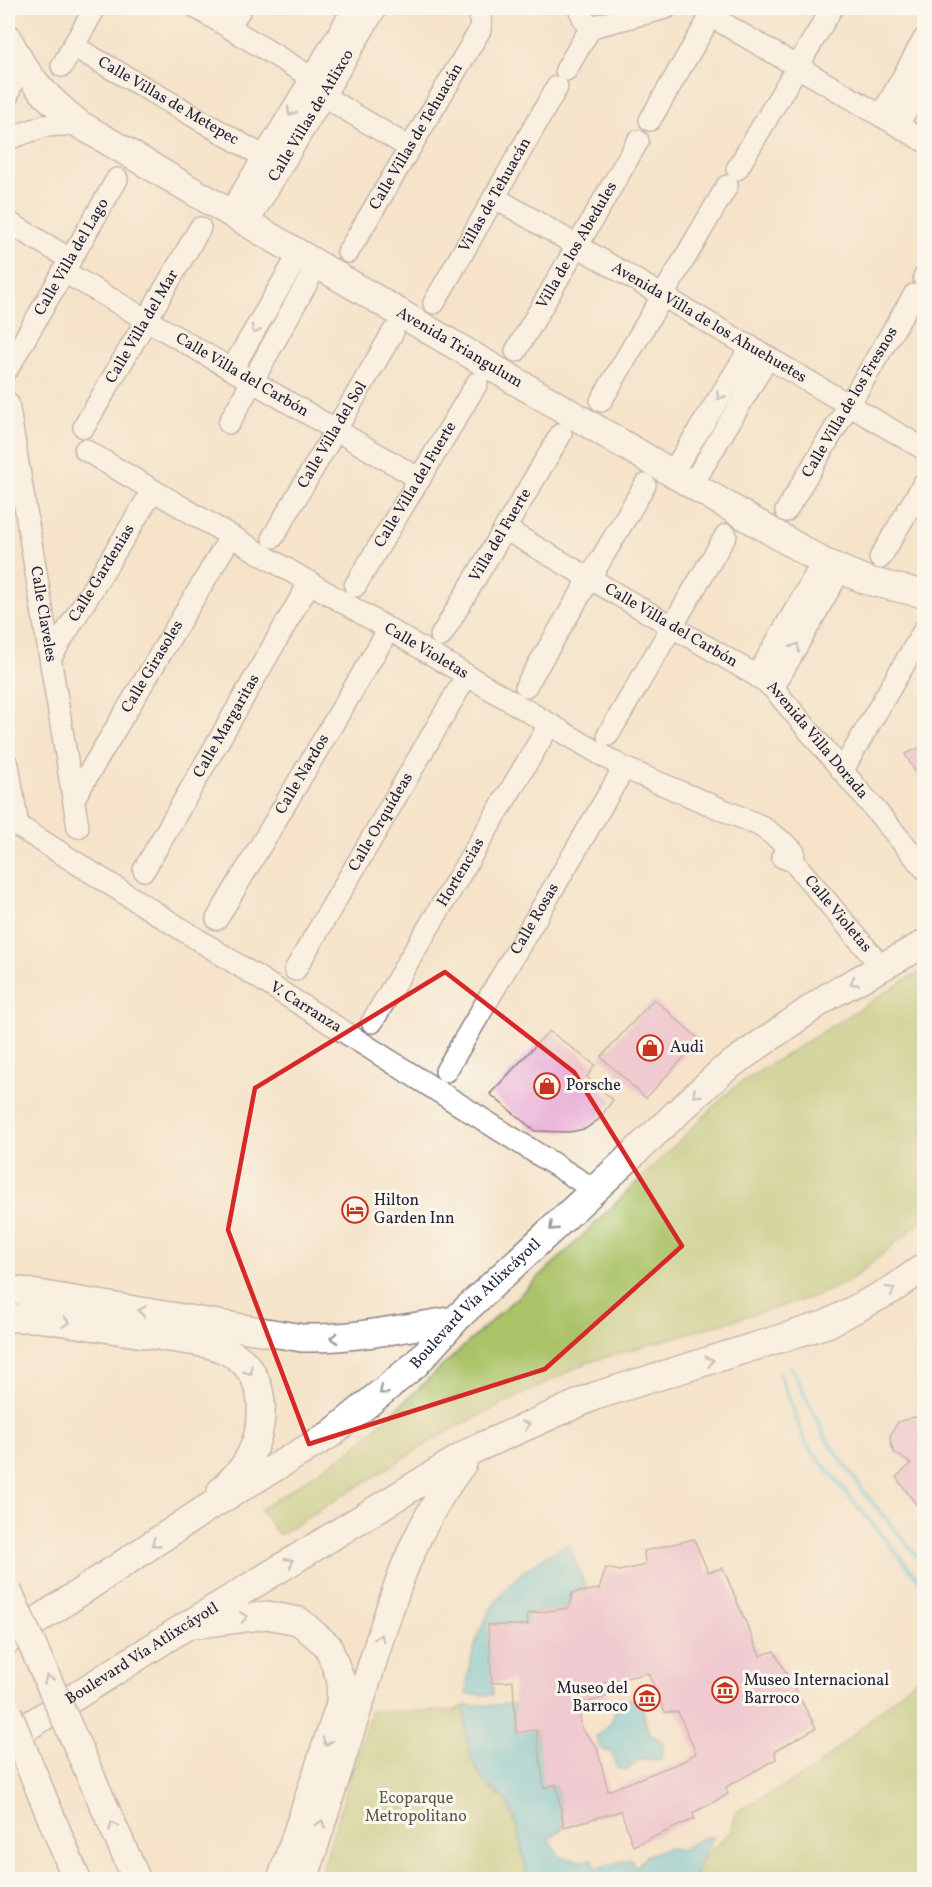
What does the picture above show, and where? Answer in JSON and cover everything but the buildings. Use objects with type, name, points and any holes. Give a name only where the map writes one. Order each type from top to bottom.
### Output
[{"type":"main road","name":"Avenida Triangulum","points":[[13,49],[45,96],[79,124],[831,566],[897,590],[924,594]]},
{"type":"main road","name":"Boulevard Vía Atlixcáyotl","points":[[8,1640],[204,1510],[331,1434],[416,1364],[454,1320],[722,1071],[803,1012],[881,966],[924,944]]},
{"type":"main road","name":"Boulevard Vía Atlixcáyotl","points":[[8,1739],[186,1626],[473,1450],[595,1396],[827,1324],[893,1290],[924,1267]]},
{"type":"main road","points":[[8,1289],[302,1338],[333,1339],[454,1320]]},
{"type":"main road","points":[[8,1318],[37,1318],[212,1345],[240,1359],[252,1371],[260,1387],[262,1403],[258,1435],[245,1465],[204,1510]]},
{"type":"main road","points":[[304,1880],[396,1588],[417,1537],[437,1497],[473,1450]]},
{"type":"main road","points":[[8,1591],[137,1880]]},
{"type":"main road","points":[[186,1626],[267,1615],[299,1621],[328,1646],[341,1680],[340,1704],[281,1880]]},
{"type":"main road","points":[[8,1713],[77,1880]]},
{"type":"street","points":[[62,66],[94,8]]},
{"type":"street","points":[[197,8],[410,148]]},
{"type":"street","points":[[229,27],[241,8]]},
{"type":"street","name":"Calle Villas de Atlixco","points":[[238,219],[314,86],[354,8]]},
{"type":"street","name":"Calle Villas de Atlixco","points":[[238,219],[264,157],[314,86],[376,8]]},
{"type":"street","points":[[579,8],[584,20],[591,27],[666,8]]},
{"type":"street","points":[[601,401],[832,8]]},
{"type":"street","points":[[650,120],[711,11],[797,66],[924,141]]},
{"type":"street","name":"Calle Villas de Tehuacán","points":[[348,252],[480,30],[481,14]]},
{"type":"street","name":"Villas de Tehuacán","points":[[434,303],[591,27]]},
{"type":"street","points":[[890,120],[924,39]]},
{"type":"street","name":"Calle Villas de Metepec","points":[[73,46],[264,157]]},
{"type":"street","points":[[8,95],[13,49]]},
{"type":"street","points":[[890,120],[924,80]]},
{"type":"street","points":[[8,139],[44,126],[79,124]]},
{"type":"street","name":"Villa de los Abedules","points":[[516,351],[638,141]]},
{"type":"street","name":"Calle Villa del Lago","points":[[8,369],[15,340],[67,265],[117,179]]},
{"type":"street","name":"Avenida Villa de los Ahuehuetes","points":[[494,196],[924,449]]},
{"type":"street","name":"Calle Villa del Carbón","points":[[8,222],[147,320],[420,479]]},
{"type":"street","name":"Calle Villa del Mar","points":[[84,427],[200,228]]},
{"type":"street","points":[[232,369],[308,259]]},
{"type":"street","points":[[229,423],[252,381],[308,259]]},
{"type":"street","name":"Calle Villa de los Fresnos","points":[[786,511],[921,283]]},
{"type":"street","name":"Calle Villa del Sol","points":[[273,537],[393,332]]},
{"type":"street","points":[[682,479],[759,352]]},
{"type":"street","name":"Calle Villa del Fuerte","points":[[355,586],[477,383]]},
{"type":"street","name":"Calle Claveles","points":[[8,404],[78,826]]},
{"type":"street","name":"Villa del Fuerte","points":[[441,636],[561,434]]},
{"type":"street","name":"Calle Violetas","points":[[85,450],[624,768],[742,816],[761,826],[774,838],[785,842],[794,852],[793,861],[881,966]]},
{"type":"street","points":[[880,558],[924,483]]},
{"type":"street","points":[[526,686],[645,485]]},
{"type":"street","name":"Calle Gardenias","points":[[51,657],[153,490]]},
{"type":"street","name":"Calle Villa del Carbón","points":[[505,529],[765,682]]},
{"type":"street","points":[[608,735],[726,535]]},
{"type":"street","name":"Calle Girasoles","points":[[74,798],[231,536]]},
{"type":"street","name":"Avenida Villa Dorada","points":[[831,566],[765,682],[924,868]]},
{"type":"street","name":"Calle Margaritas","points":[[144,870],[310,582]]},
{"type":"street","name":"Calle Nardos","points":[[217,919],[389,629]]},
{"type":"street","points":[[842,771],[914,666],[924,630]]},
{"type":"street","name":"Calle Orquídeas","points":[[295,970],[467,675]]},
{"type":"street","name":"Hortencias","points":[[372,1022],[550,724]]},
{"type":"street","points":[[8,765],[13,826]]},
{"type":"street","name":"Calle Rosas","points":[[446,1071],[624,768]]},
{"type":"street","name":"V. Carranza","points":[[13,826],[593,1189]]},
{"type":"highlighted area","points":[[445,972],[574,1072],[682,1246],[545,1369],[309,1444],[228,1230],[255,1088]]},
{"type":"green space","points":[[924,971],[924,1219],[851,1280],[816,1296],[586,1363],[446,1432],[279,1535],[260,1510],[353,1449],[567,1251],[733,1088],[910,977]]},
{"type":"green space","points":[[924,1672],[924,1879],[694,1880],[700,1860],[732,1830],[736,1812],[812,1771]]},
{"type":"green space","name":"Ecoparque Metropolitano","points":[[464,1706],[467,1742],[492,1791],[504,1797],[516,1823],[528,1879],[319,1880],[371,1711],[454,1711]]},
{"type":"water","points":[[569,1544],[587,1591],[572,1593],[569,1608],[527,1614],[528,1625],[489,1625],[493,1695],[466,1694],[475,1644],[495,1603],[525,1570]]},
{"type":"water","points":[[629,1699],[640,1703],[643,1707],[647,1728],[664,1745],[661,1760],[641,1759],[627,1770],[617,1768],[612,1753],[601,1749],[596,1737],[611,1723],[616,1709]]},
{"type":"water","points":[[514,1704],[516,1732],[536,1730],[545,1788],[556,1784],[564,1827],[548,1839],[560,1857],[583,1861],[592,1858],[596,1868],[630,1859],[636,1868],[645,1856],[669,1848],[680,1850],[704,1837],[713,1837],[700,1860],[694,1879],[528,1879],[520,1838],[510,1808],[505,1799],[484,1781],[474,1764],[468,1745],[464,1706]]},
{"type":"waterway","points":[[791,1367],[827,1440],[867,1496],[924,1564]]},
{"type":"waterway","points":[[779,1373],[806,1444],[924,1586]]},
{"type":"place","name":"Audi","points":[[650,1048]]},
{"type":"place","name":"Porsche","points":[[547,1086]]},
{"type":"place","name":"Hilton Garden Inn","points":[[355,1210]]},
{"type":"place","name":"Museo Internacional Barroco","points":[[725,1690]]},
{"type":"place","name":"Museo del Barroco","points":[[647,1698]]}]
